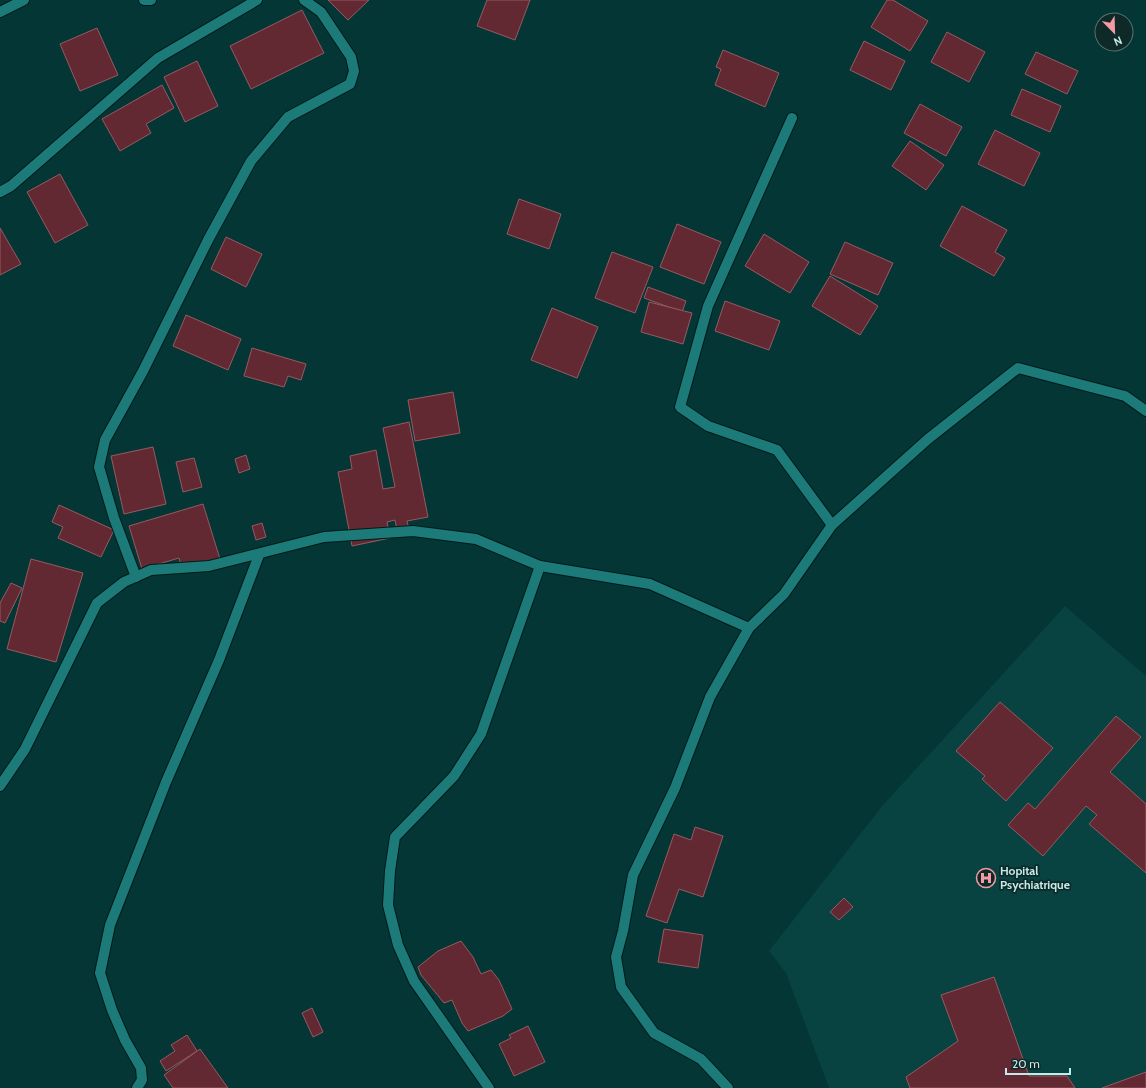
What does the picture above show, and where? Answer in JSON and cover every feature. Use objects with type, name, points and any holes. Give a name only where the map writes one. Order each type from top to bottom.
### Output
[{"type":"street","points":[[0,12],[24,0]]},
{"type":"street","points":[[144,0],[151,0]]},
{"type":"street","points":[[0,192],[11,186],[158,58],[258,0]]},
{"type":"street","points":[[136,577],[114,518],[99,467],[105,440],[143,371],[208,240],[251,162],[288,117],[350,84],[354,71],[351,56],[321,12],[304,0]]},
{"type":"street","points":[[792,118],[708,306],[680,407],[708,426],[777,450],[832,526]]},
{"type":"street","points":[[728,1088],[701,1059],[654,1033],[621,987],[616,957],[623,931],[633,875],[675,788],[710,697],[749,628],[784,594],[832,526],[928,439],[1018,368],[1125,396],[1146,411]]},
{"type":"street","points":[[0,786],[25,749],[97,604],[124,582],[151,570],[209,566],[259,555],[324,537],[413,531],[476,539],[540,566],[650,584],[749,628]]},
{"type":"street","points":[[137,1088],[142,1080],[141,1068],[125,1040],[112,1010],[100,973],[110,925],[166,782],[219,660],[259,555]]},
{"type":"street","points":[[488,1088],[414,981],[398,945],[388,906],[390,872],[395,837],[454,776],[481,734],[540,566]]},
{"type":"shaded area","name":"Hopital Psychiatrique","points":[[1065,606],[1146,676],[1146,1088],[829,1088],[786,973],[769,951],[883,805]]},
{"type":"building","points":[[328,0],[369,0],[348,20]]},
{"type":"building","points":[[487,0],[530,0],[515,40],[477,26]]},
{"type":"building","points":[[887,0],[893,0],[928,21],[910,51],[871,27]]},
{"type":"building","points":[[302,10],[324,53],[251,89],[230,46]]},
{"type":"building","points":[[97,28],[118,75],[80,91],[60,44]]},
{"type":"building","points":[[947,32],[985,52],[969,82],[931,62]]},
{"type":"building","points":[[864,41],[905,61],[891,90],[850,70]]},
{"type":"building","points":[[723,50],[779,73],[765,107],[715,85],[721,69],[716,67]]},
{"type":"building","points":[[1036,52],[1078,71],[1067,94],[1025,74]]},
{"type":"building","points":[[197,61],[218,106],[185,122],[164,77]]},
{"type":"building","points":[[162,85],[174,108],[146,124],[151,133],[120,151],[102,119]]},
{"type":"building","points":[[1022,89],[1061,106],[1050,132],[1011,115]]},
{"type":"building","points":[[920,104],[962,127],[946,156],[904,133]]},
{"type":"building","points":[[995,130],[1040,153],[1024,186],[978,164]]},
{"type":"building","points":[[910,141],[944,165],[926,190],[892,166]]},
{"type":"building","points":[[60,174],[88,225],[55,243],[27,192]]},
{"type":"building","points":[[519,199],[561,214],[549,249],[507,234]]},
{"type":"building","points":[[962,206],[1007,230],[995,252],[1005,258],[994,276],[940,246]]},
{"type":"building","points":[[677,224],[721,242],[704,284],[660,267]]},
{"type":"building","points":[[0,228],[21,264],[0,275]]},
{"type":"building","points":[[764,234],[809,262],[790,293],[745,266]]},
{"type":"building","points":[[226,237],[262,254],[246,287],[211,269]]},
{"type":"building","points":[[845,242],[893,263],[878,295],[830,274]]},
{"type":"building","points":[[612,252],[653,267],[635,313],[595,298]]},
{"type":"building","points":[[830,276],[878,306],[860,335],[812,306]]},
{"type":"building","points":[[648,287],[686,301],[682,312],[644,298]]},
{"type":"building","points":[[725,301],[780,321],[769,350],[715,331]]},
{"type":"building","points":[[649,302],[692,313],[683,344],[641,332]]},
{"type":"building","points":[[552,308],[598,327],[577,378],[531,360]]},
{"type":"building","points":[[186,315],[241,339],[228,370],[173,346]]},
{"type":"building","points":[[252,348],[306,364],[301,380],[288,376],[284,387],[244,376]]},
{"type":"building","points":[[453,392],[460,433],[415,441],[408,400]]},
{"type":"building","points":[[409,422],[428,517],[407,521],[410,534],[398,536],[395,520],[387,522],[390,538],[352,546],[338,472],[352,469],[350,456],[376,450],[383,489],[395,487],[383,428]]},
{"type":"building","points":[[153,447],[166,504],[124,514],[111,456]]},
{"type":"building","points":[[246,455],[250,469],[239,473],[235,459]]},
{"type":"building","points":[[194,458],[202,487],[183,492],[176,462]]},
{"type":"building","points":[[203,504],[220,559],[182,570],[179,558],[142,569],[129,526]]},
{"type":"building","points":[[59,505],[114,530],[101,557],[58,538],[63,527],[52,522]]},
{"type":"building","points":[[262,523],[266,537],[256,540],[252,526]]},
{"type":"building","points":[[31,559],[83,573],[56,662],[7,649]]},
{"type":"building","points":[[11,583],[22,588],[5,623],[0,621],[0,603]]},
{"type":"building","points":[[1000,702],[1053,748],[1006,801],[982,779],[985,776],[956,751]]},
{"type":"building","points":[[1116,716],[1141,737],[1110,772],[1146,804],[1146,873],[1089,824],[1097,815],[1086,806],[1043,856],[1008,825],[1028,803],[1035,809]]},
{"type":"building","points":[[695,827],[723,836],[703,897],[679,889],[667,923],[646,916],[674,834],[691,840]]},
{"type":"building","points":[[844,898],[853,907],[839,920],[830,912]]},
{"type":"building","points":[[664,929],[703,935],[698,968],[658,962]]},
{"type":"building","points":[[461,941],[473,957],[481,974],[491,970],[499,980],[512,1009],[503,1016],[468,1031],[462,1023],[452,1000],[444,1003],[421,975],[418,967],[438,951]]},
{"type":"building","points":[[994,977],[1029,1076],[1067,1076],[1075,1088],[910,1088],[906,1077],[958,1041],[941,995]]},
{"type":"building","points":[[312,1008],[323,1032],[313,1037],[302,1013]]},
{"type":"building","points":[[528,1026],[545,1062],[514,1076],[499,1044],[511,1038],[509,1035]]},
{"type":"building","points":[[187,1035],[197,1051],[166,1071],[160,1061],[175,1051],[171,1045]]},
{"type":"building","points":[[200,1049],[228,1088],[173,1088],[164,1075]]},
{"type":"building","points":[[1146,1072],[1146,1088],[1102,1088]]},
{"type":"place","name":"Hopital Psychiatrique","points":[[986,878]]}]
